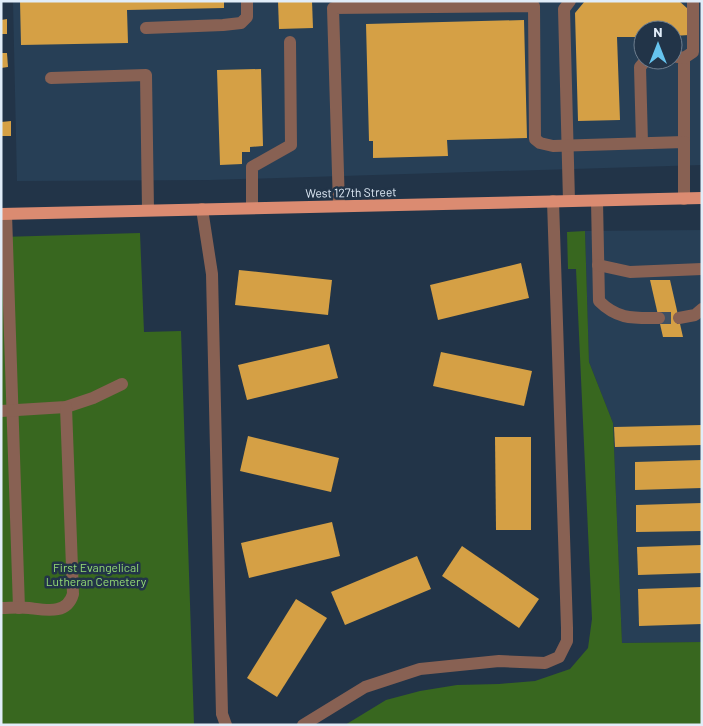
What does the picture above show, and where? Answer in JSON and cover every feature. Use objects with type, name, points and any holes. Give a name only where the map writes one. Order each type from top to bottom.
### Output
[{"type":"main road","name":"West 127th Street","points":[[4,214],[702,198]]},
{"type":"lane","points":[[146,28],[241,23],[247,17],[247,1]]},
{"type":"lane","points":[[569,201],[564,9],[570,1]]},
{"type":"lane","points":[[683,55],[693,52],[693,1]]},
{"type":"lane","points":[[339,206],[333,8],[534,6],[535,139],[540,143],[553,146],[684,142]]},
{"type":"lane","points":[[252,208],[252,167],[292,145],[290,42]]},
{"type":"lane","points":[[640,70],[642,143]]},
{"type":"lane","points":[[679,70],[684,142],[684,199]]},
{"type":"lane","points":[[52,78],[146,75],[148,210]]},
{"type":"lane","points":[[598,200],[599,301],[606,308],[628,318],[658,318]]},
{"type":"lane","points":[[303,725],[365,687],[420,669],[500,661],[545,663],[559,656],[563,650],[567,641],[567,628],[553,202]]},
{"type":"lane","points":[[202,209],[212,274],[222,714],[226,725]]},
{"type":"lane","points":[[4,214],[6,411],[19,608]]},
{"type":"lane","points":[[598,265],[630,272],[702,269]]},
{"type":"lane","points":[[679,318],[695,315],[702,309]]},
{"type":"lane","points":[[6,411],[66,407],[85,402],[122,384]]},
{"type":"lane","points":[[1,608],[57,610],[67,605],[73,594],[66,407]]},
{"type":"shaded area","points":[[13,1],[702,1],[702,165],[210,180],[17,181]]},
{"type":"shaded area","points":[[702,230],[702,642],[622,643],[613,423],[589,362],[585,231]]},
{"type":"green space","points":[[585,231],[589,362],[613,423],[622,643],[702,642],[702,725],[345,725],[386,700],[420,691],[457,685],[535,681],[570,669],[588,648],[592,619],[576,269],[568,269],[567,232]]},
{"type":"green space","name":"First Evangelical Lutheran Cemetery","points":[[140,233],[144,332],[181,331],[194,725],[1,725],[1,237]]},
{"type":"building","points":[[20,1],[224,1],[224,8],[127,10],[128,43],[21,45]]},
{"type":"building","points":[[278,1],[312,1],[313,28],[279,29]]},
{"type":"building","points":[[585,1],[679,1],[688,9],[689,35],[683,35],[683,20],[633,20],[633,37],[617,37],[620,120],[578,121],[575,13]]},
{"type":"building","points":[[7,19],[7,34],[1,34],[1,20]]},
{"type":"building","points":[[524,20],[527,138],[447,140],[448,156],[373,158],[373,141],[369,141],[366,24]]},
{"type":"building","points":[[1,53],[7,53],[8,67],[1,68]]},
{"type":"building","points":[[261,69],[263,146],[250,147],[250,152],[242,152],[242,164],[220,165],[217,70]]},
{"type":"building","points":[[11,121],[11,136],[1,136],[1,122]]},
{"type":"building","points":[[521,263],[529,298],[438,320],[430,285]]},
{"type":"building","points":[[239,270],[332,280],[328,315],[235,305]]},
{"type":"building","points":[[650,280],[670,280],[683,337],[663,337]]},
{"type":"building","points":[[329,344],[338,378],[247,400],[238,365]]},
{"type":"building","points":[[441,352],[532,371],[524,406],[433,386]]},
{"type":"building","points":[[702,425],[702,445],[615,447],[614,427]]},
{"type":"building","points":[[248,436],[339,458],[331,492],[240,471]]},
{"type":"building","points":[[495,437],[531,437],[531,530],[496,530]]},
{"type":"building","points":[[702,460],[702,488],[635,490],[635,462]]},
{"type":"building","points":[[702,503],[702,531],[636,532],[636,505]]},
{"type":"building","points":[[332,522],[340,556],[249,578],[241,543]]},
{"type":"building","points":[[702,545],[702,573],[638,575],[637,547]]},
{"type":"building","points":[[462,546],[539,599],[519,628],[442,576]]},
{"type":"building","points":[[417,556],[431,589],[345,625],[331,592]]},
{"type":"building","points":[[702,587],[702,624],[639,626],[638,589]]},
{"type":"building","points":[[296,599],[327,618],[277,697],[247,678]]},
{"type":"tunnel","points":[[659,318],[679,318]]}]
